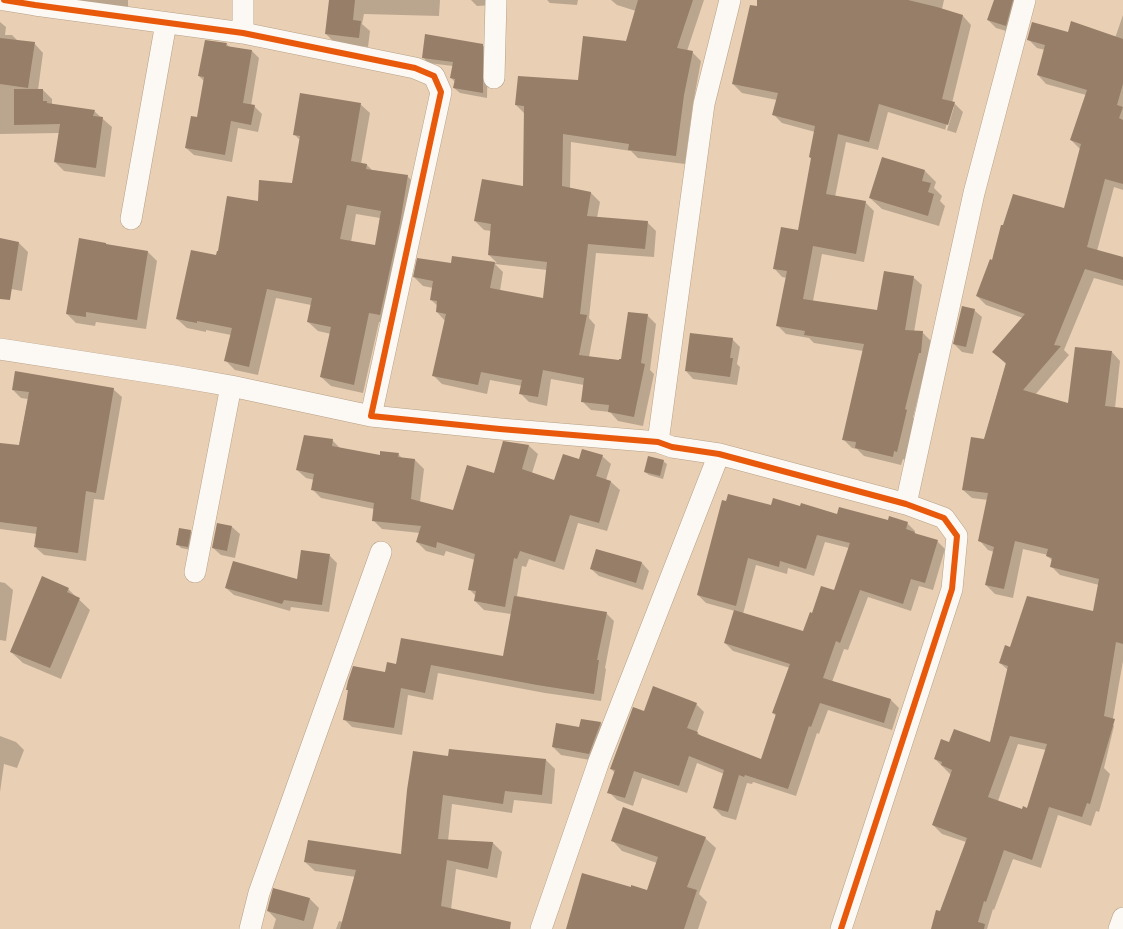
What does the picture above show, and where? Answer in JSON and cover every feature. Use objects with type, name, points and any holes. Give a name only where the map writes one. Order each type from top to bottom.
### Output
[{"type":"street","points":[[4,0],[35,6],[243,33],[415,68],[434,76],[441,92],[371,416]]},
{"type":"street","points":[[243,0],[243,33]]},
{"type":"street","points":[[494,78],[496,0]]},
{"type":"street","points":[[658,442],[704,104],[730,0]]},
{"type":"street","points":[[906,504],[974,193],[1025,0]]},
{"type":"street","points":[[131,219],[166,23]]},
{"type":"street","points":[[0,349],[231,386],[371,416],[500,429],[658,442],[672,447],[719,454],[906,504],[944,518],[957,536],[952,589],[841,929]]},
{"type":"street","points":[[195,572],[231,386]]},
{"type":"street","points":[[541,929],[599,761],[719,454]]},
{"type":"street","points":[[250,929],[259,893],[381,552]]},
{"type":"street","points":[[1119,929],[1123,918]]},
{"type":"building","points":[[329,0],[355,0],[353,20],[361,21],[359,38],[325,34]]},
{"type":"building","points":[[638,0],[693,0],[677,48],[693,51],[684,95],[676,156],[628,150],[629,144],[563,134],[562,186],[591,192],[587,216],[648,221],[645,249],[588,244],[580,314],[587,315],[579,355],[619,360],[621,359],[628,312],[648,314],[641,363],[645,364],[634,417],[608,412],[609,405],[581,402],[584,378],[543,370],[538,397],[519,394],[522,380],[481,372],[478,385],[432,376],[446,314],[436,312],[437,301],[430,300],[433,281],[413,277],[417,258],[451,263],[452,256],[495,262],[490,288],[543,298],[547,262],[488,255],[491,224],[474,221],[482,179],[523,186],[524,106],[515,105],[518,76],[578,80],[583,36],[626,41]]},
{"type":"building","points":[[757,0],[908,0],[963,15],[942,99],[955,102],[948,125],[879,104],[869,142],[838,134],[826,194],[866,201],[856,254],[813,246],[803,299],[877,310],[884,271],[914,276],[905,330],[923,331],[921,353],[919,353],[905,409],[907,410],[897,452],[894,451],[893,457],[855,448],[856,442],[842,440],[864,344],[804,335],[805,331],[776,326],[787,271],[773,269],[781,227],[798,230],[811,158],[809,157],[815,126],[772,115],[778,93],[732,84],[750,5],[757,6]]},
{"type":"building","points":[[994,0],[1013,0],[1006,26],[987,20]]},
{"type":"building","points":[[1071,21],[1123,39],[1123,84],[1117,105],[1123,107],[1119,118],[1123,120],[1123,184],[1105,179],[1087,247],[1123,257],[1123,280],[1085,269],[1054,345],[1061,346],[1023,390],[1068,403],[1075,347],[1112,351],[1105,406],[1123,408],[1123,644],[1116,642],[1104,716],[1115,719],[1090,804],[1087,803],[1082,817],[1049,807],[1032,860],[1004,850],[986,902],[984,901],[978,922],[985,924],[984,929],[931,929],[936,910],[940,911],[967,838],[932,825],[952,770],[941,765],[942,762],[934,759],[941,739],[949,742],[954,729],[990,742],[1008,666],[999,663],[1005,645],[1010,647],[1027,596],[1093,611],[1099,579],[1050,567],[1052,558],[1046,556],[1048,549],[1015,541],[1004,589],[985,585],[994,547],[978,541],[988,493],[962,490],[971,437],[984,439],[1006,363],[992,352],[1025,314],[976,296],[990,259],[992,260],[1001,225],[1003,225],[1013,194],[1064,208],[1081,144],[1070,140],[1087,90],[1037,75],[1045,45],[1027,40],[1032,22],[1068,32]],"holes":[[[1010,736],[1047,744],[1027,808],[1023,806],[1022,809],[988,797]]]},
{"type":"building","points":[[425,34],[483,44],[483,93],[453,88],[455,79],[450,78],[453,62],[422,58]]},
{"type":"building","points":[[0,38],[35,42],[28,88],[0,84]]},
{"type":"building","points":[[205,40],[227,43],[226,46],[252,50],[243,103],[255,105],[251,125],[231,121],[225,155],[185,148],[191,116],[197,117],[204,77],[198,76]]},
{"type":"building","points":[[14,89],[43,89],[43,101],[47,101],[47,103],[95,110],[93,116],[103,117],[96,168],[54,162],[60,124],[14,125]]},
{"type":"building","points":[[300,93],[361,103],[351,161],[367,164],[366,169],[408,175],[400,223],[380,315],[369,313],[354,385],[320,377],[331,327],[307,322],[312,298],[267,289],[249,367],[224,361],[232,328],[197,321],[197,323],[176,319],[191,250],[216,255],[218,251],[227,196],[258,201],[259,180],[292,183],[300,136],[293,135]],"holes":[[[347,205],[381,211],[375,245],[340,239]]]},
{"type":"building","points":[[882,157],[925,170],[922,181],[931,183],[928,192],[934,194],[928,216],[869,198]]},
{"type":"building","points":[[0,238],[19,242],[10,300],[0,299]]},
{"type":"building","points":[[79,238],[148,251],[137,320],[86,312],[86,317],[66,314]]},
{"type":"building","points":[[962,306],[975,309],[966,347],[953,344]]},
{"type":"building","points":[[690,333],[733,338],[730,358],[733,358],[730,377],[685,371]]},
{"type":"building","points":[[15,371],[114,388],[96,493],[86,491],[78,553],[34,547],[37,527],[0,522],[0,443],[19,445],[29,392],[12,390]]},
{"type":"building","points":[[304,435],[333,439],[332,446],[380,455],[380,451],[399,453],[398,457],[415,459],[411,499],[453,510],[467,465],[494,473],[503,441],[529,445],[522,469],[554,480],[563,454],[579,459],[582,449],[603,455],[596,476],[611,481],[599,523],[570,515],[555,562],[520,551],[517,559],[514,558],[505,607],[474,601],[476,591],[468,590],[475,554],[437,542],[436,548],[416,542],[421,526],[372,521],[374,503],[311,490],[314,474],[296,470]]},
{"type":"building","points":[[648,456],[664,460],[660,476],[644,472]]},
{"type":"building","points":[[728,494],[771,505],[773,498],[800,506],[801,503],[837,514],[839,507],[888,520],[889,516],[908,522],[906,529],[915,532],[914,533],[938,540],[925,583],[911,579],[903,604],[860,590],[840,643],[836,641],[823,678],[891,699],[884,723],[820,703],[811,727],[809,726],[788,789],[745,775],[744,777],[739,775],[728,812],[713,808],[724,770],[689,756],[679,786],[634,771],[625,798],[607,793],[615,770],[610,769],[633,707],[644,711],[653,686],[697,703],[687,728],[698,732],[697,734],[761,759],[776,714],[772,713],[790,664],[724,643],[734,610],[803,631],[810,612],[812,613],[821,586],[834,590],[850,543],[817,535],[806,569],[780,561],[779,567],[748,558],[736,606],[697,595],[722,500],[726,501]]},
{"type":"building","points":[[217,523],[232,526],[227,551],[212,548]]},
{"type":"building","points":[[179,528],[191,530],[188,547],[176,545]]},
{"type":"building","points":[[596,549],[642,562],[636,583],[590,569]]},
{"type":"building","points":[[301,550],[330,554],[322,605],[284,600],[282,604],[225,588],[233,561],[297,579]]},
{"type":"building","points":[[42,576],[69,588],[67,592],[80,598],[50,668],[10,652]]},
{"type":"building","points":[[514,596],[607,612],[597,660],[599,660],[594,694],[431,665],[425,693],[401,688],[394,728],[343,720],[348,690],[346,690],[353,666],[385,672],[387,662],[396,664],[401,638],[503,656]]},
{"type":"building","points":[[581,719],[601,722],[589,754],[552,747],[556,723],[579,727]]},
{"type":"building","points":[[449,749],[546,759],[542,795],[505,791],[503,804],[443,795],[438,839],[493,842],[488,869],[447,860],[441,906],[511,922],[510,929],[340,929],[356,870],[304,862],[308,840],[401,854],[407,790],[413,751],[448,756]]},
{"type":"building","points":[[623,807],[706,837],[687,887],[697,890],[684,929],[566,929],[582,873],[647,890],[658,857],[611,841]]},
{"type":"building","points":[[273,888],[310,898],[304,921],[267,911]]},
{"type":"cycle path","points":[[4,0],[243,33],[415,68],[434,76],[441,92],[371,416],[500,429],[658,442],[672,447],[719,454],[906,504],[944,518],[957,536],[952,589],[841,929]]}]
